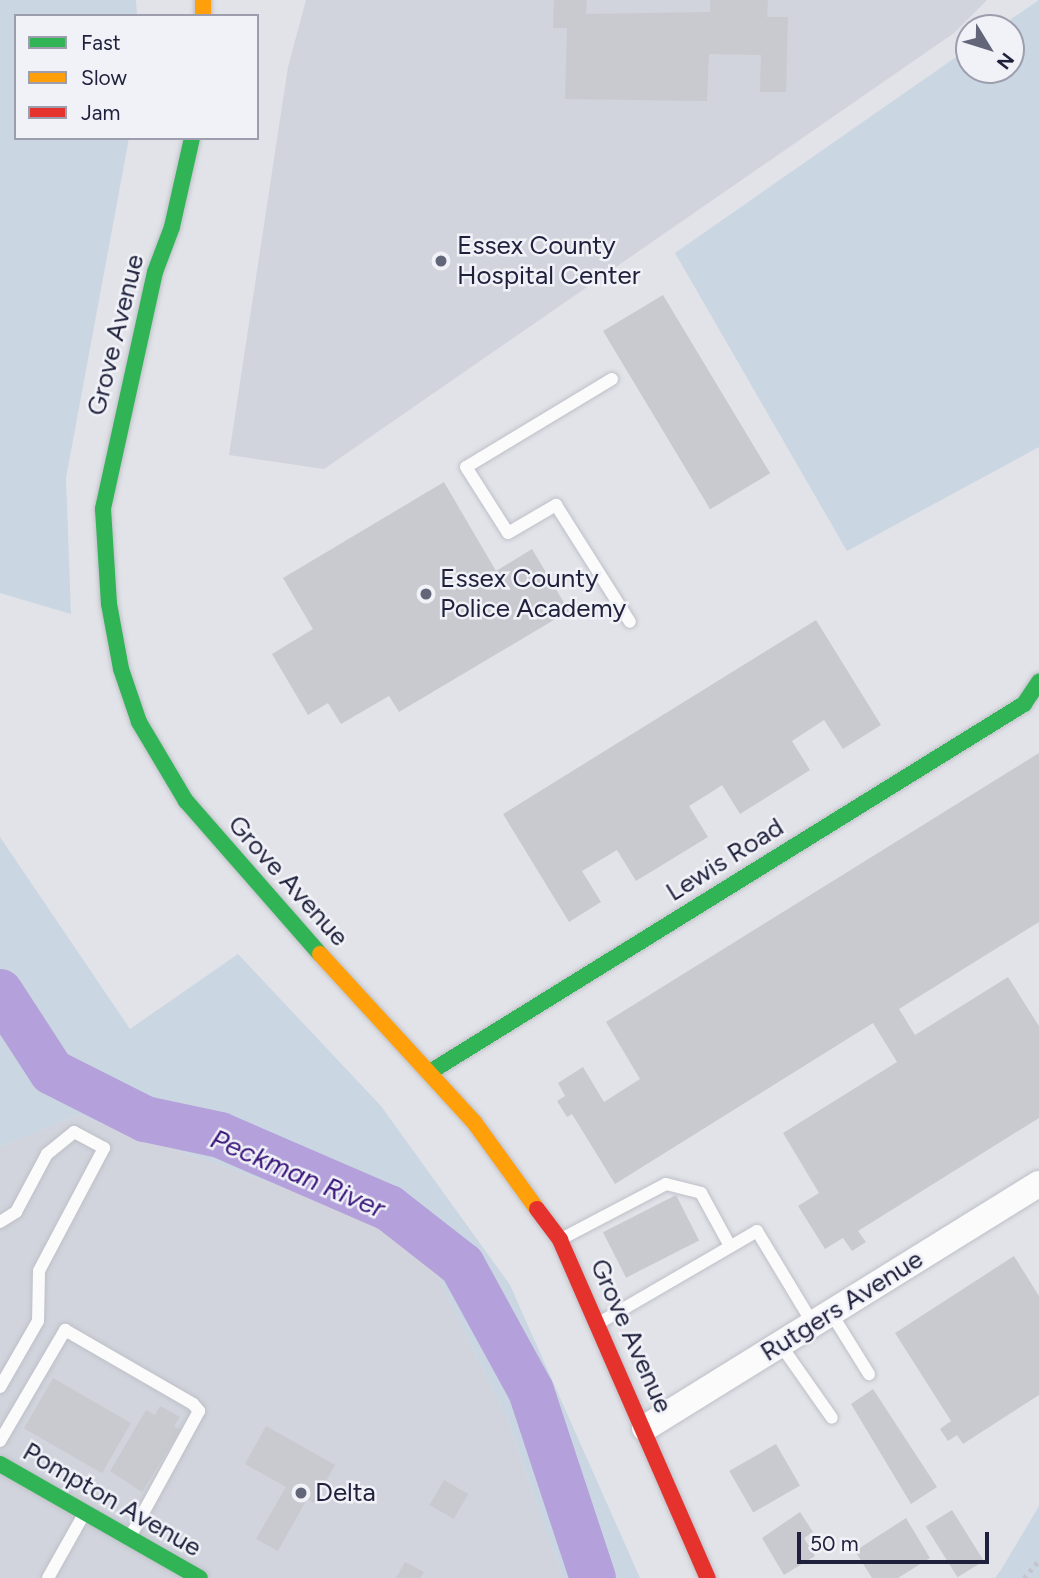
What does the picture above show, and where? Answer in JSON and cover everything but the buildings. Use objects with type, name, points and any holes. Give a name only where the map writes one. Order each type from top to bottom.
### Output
[{"type":"street","name":"Grove Avenue","points":[[192,140],[172,228],[155,272],[103,509],[103,558],[121,669],[152,751],[186,801],[256,885],[430,1072],[516,1177],[560,1240],[645,1428],[708,1578]]},
{"type":"street","name":"Lewis Road","points":[[430,1072],[1024,704],[1039,682]]},
{"type":"street","name":"Rutgers Avenue","points":[[645,1428],[1039,1184]]},
{"type":"street","name":"Pompton Avenue","points":[[0,1464],[200,1578]]},
{"type":"lane","points":[[612,379],[466,467],[508,533],[556,505],[630,622]]},
{"type":"lane","points":[[0,1223],[16,1212],[47,1154],[74,1132],[104,1148],[40,1271],[38,1321],[0,1387]]},
{"type":"lane","points":[[560,1240],[666,1184],[701,1193],[730,1247]]},
{"type":"lane","points":[[599,1323],[757,1231],[822,1318],[869,1374]]},
{"type":"lane","points":[[0,1441],[65,1330],[193,1404],[200,1411],[129,1538]]},
{"type":"lane","points":[[780,1344],[832,1418]]},
{"type":"lane","points":[[48,1578],[85,1513]]},
{"type":"path","points":[[1024,1578],[1039,1560]]},
{"type":"shaded area","points":[[0,0],[136,0],[137,14],[14,14],[14,140],[129,140],[66,478],[71,614],[0,593]]},
{"type":"shaded area","name":"Essex County Hospital Center","points":[[306,0],[987,0],[973,14],[955,14],[954,33],[324,469],[229,455],[288,67]]},
{"type":"shaded area","points":[[1039,0],[1039,447],[847,551],[675,253],[955,58],[955,84],[1025,84],[1025,14],[1018,14]]},
{"type":"shaded area","points":[[0,837],[130,1029],[238,954],[381,1106],[510,1285],[640,1578],[563,1578],[508,1421],[418,1235],[78,1115],[0,1147]]},
{"type":"shaded area","points":[[78,1115],[418,1235],[508,1421],[563,1578],[0,1578],[0,1147]]},
{"type":"shaded area","points":[[1039,1506],[1039,1578],[995,1578],[1001,1570]]},
{"type":"waterway","name":"Peckman River","points":[[0,992],[52,1072],[145,1119],[220,1135],[389,1208],[462,1265],[531,1391],[593,1578]]},
{"type":"traffic: fast","points":[[192,140],[172,227],[155,272],[103,509],[109,604],[121,669],[139,722],[186,801],[320,954]]},
{"type":"traffic: fast","points":[[430,1072],[1024,704],[1039,682]]},
{"type":"traffic: fast","points":[[0,1464],[200,1578]]},
{"type":"traffic: slow","points":[[203,0],[203,14]]},
{"type":"traffic: slow","points":[[320,954],[474,1122],[537,1209]]},
{"type":"traffic: jam","points":[[537,1209],[560,1240],[708,1578]]},
{"type":"place","name":"Essex County Hospital Center","points":[[441,261]]},
{"type":"place","name":"Essex County Police Academy","points":[[426,594]]},
{"type":"place","name":"Delta","points":[[301,1493]]}]
